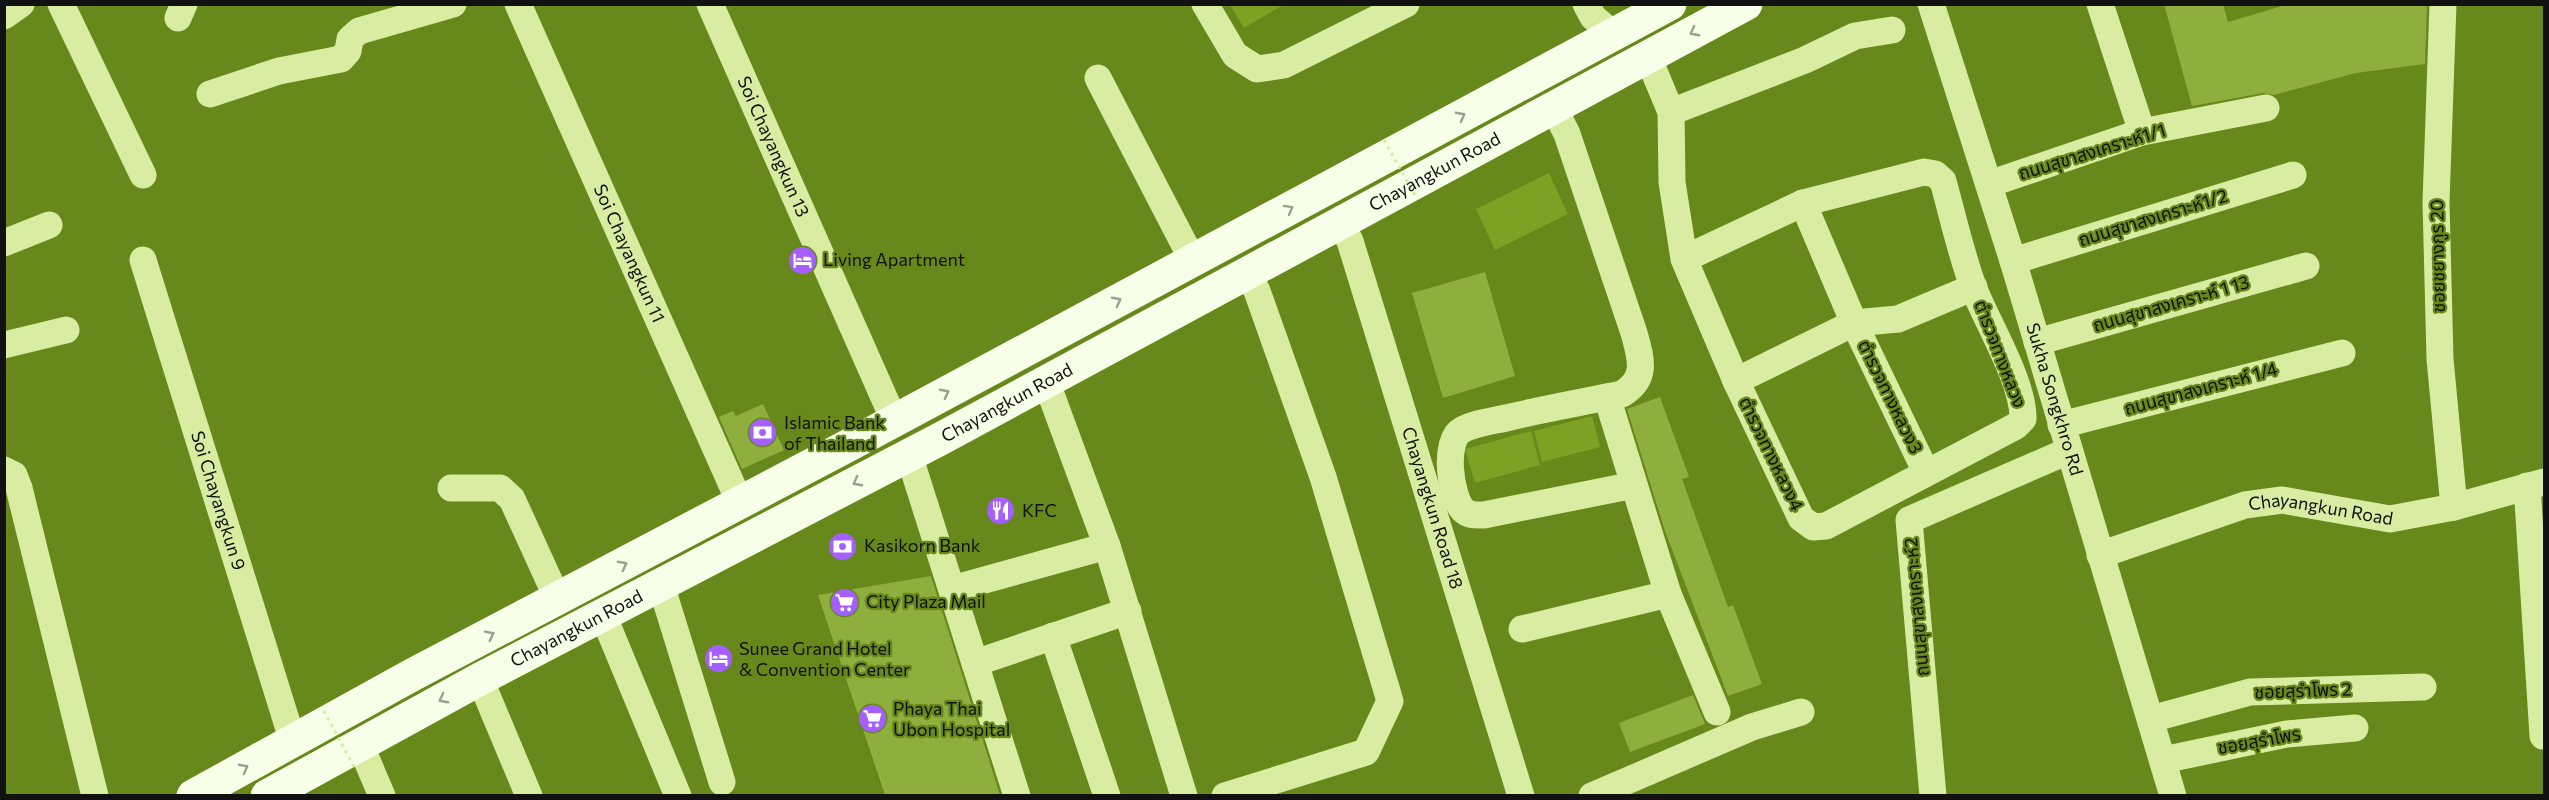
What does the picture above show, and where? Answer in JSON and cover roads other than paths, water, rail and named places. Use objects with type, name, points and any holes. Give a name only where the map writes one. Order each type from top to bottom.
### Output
[{"type":"main road","name":"Chayangkun Road","points":[[193,795],[412,675],[740,503],[1670,4]]},
{"type":"main road","name":"Chayangkun Road","points":[[267,795],[357,756],[480,679],[909,455],[1746,4]]},
{"type":"main road","points":[[1614,35],[1639,61]]},
{"type":"main road","points":[[894,420],[909,455]]},
{"type":"street","points":[[4,16],[21,4]]},
{"type":"street","points":[[61,4],[143,175]]},
{"type":"street","points":[[210,94],[279,71],[341,59],[348,51],[350,39],[359,31],[453,4]]},
{"type":"street","name":"Soi Chayangkun 11","points":[[518,4],[740,503]]},
{"type":"street","name":"Soi Chayangkun 13","points":[[710,4],[894,420]]},
{"type":"street","points":[[1205,4],[1235,55],[1257,69],[1284,65],[1406,4]]},
{"type":"street","points":[[1586,4],[1593,17],[1614,35]]},
{"type":"street","name":"Sukha Songkhro Rd","points":[[1931,4],[2013,261],[2173,795]]},
{"type":"street","points":[[2100,4],[2142,132]]},
{"type":"street","name":"ชอยชยางกูร 20","points":[[2443,4],[2436,202],[2440,359],[2454,507]]},
{"type":"street","points":[[1671,112],[1795,64],[1855,36],[1892,30]]},
{"type":"street","points":[[1639,61],[1671,112],[1672,182],[1684,259],[1736,381]]},
{"type":"street","points":[[1098,78],[1193,261]]},
{"type":"street","points":[[1554,108],[1567,134],[1641,358],[1640,374],[1635,386],[1622,394],[1499,420],[1464,429],[1454,435],[1449,451],[1457,500],[1462,509],[1472,516],[1634,485]]},
{"type":"street","name":"ถนนสุขาสงเคราะห์1/1","points":[[1989,184],[2142,132],[2266,108]]},
{"type":"street","name":"ตำรวจทางหลวง","points":[[1684,259],[1803,203],[1924,172],[1935,174],[1943,182],[1974,287],[2017,388],[2023,408],[2023,419],[2016,426],[1926,472]]},
{"type":"street","name":"ถนนสุขาสงเคราะห์1/2","points":[[2013,261],[2293,175]]},
{"type":"street","points":[[1803,203],[1854,323]]},
{"type":"street","name":"Chayangkun Road 18","points":[[1340,223],[1350,241],[1521,795]]},
{"type":"street","points":[[4,243],[49,225]]},
{"type":"street","name":"Soi Chayangkun 9","points":[[143,260],[293,742]]},
{"type":"street","name":"ถนนสุขาสงเคราะห์ 1 13","points":[[2037,342],[2306,266]]},
{"type":"street","points":[[1225,795],[1366,752],[1390,701],[1323,477],[1257,291],[1247,273]]},
{"type":"street","name":"ตำรวจทางหลวง","points":[[1854,323],[1898,319],[1974,287]]},
{"type":"street","name":"ตำรวจทางหลวง4","points":[[1854,323],[1736,381],[1802,518],[1813,527],[1826,526],[1926,472]]},
{"type":"street","name":"ตำรวจทางหลวง3","points":[[1854,323],[1926,472]]},
{"type":"street","points":[[4,345],[66,330]]},
{"type":"street","name":"ถนนสุขาสงเคราะห์ 1/4","points":[[2065,438],[2342,353]]},
{"type":"street","points":[[1046,381],[1107,546],[1184,795]]},
{"type":"street","points":[[1606,397],[1668,594],[1717,712]]},
{"type":"street","name":"ถนนสุขาสงเคราะห์2","points":[[1934,795],[1909,520],[2065,438]]},
{"type":"street","points":[[909,455],[1017,795]]},
{"type":"street","points":[[4,470],[14,475],[19,488],[95,795]]},
{"type":"street","points":[[2536,484],[2543,736]]},
{"type":"street","name":"Chayangkun Road","points":[[2100,555],[2245,505],[2282,500],[2390,519],[2454,507],[2536,484]]},
{"type":"street","points":[[451,488],[500,488],[512,499],[558,600]]},
{"type":"street","points":[[952,589],[1107,546]]},
{"type":"street","points":[[661,585],[722,782]]},
{"type":"street","points":[[1522,628],[1668,594]]},
{"type":"street","points":[[975,663],[1128,611]]},
{"type":"street","points":[[603,615],[678,795]]},
{"type":"street","points":[[1053,636],[1107,795]]},
{"type":"street","points":[[480,679],[529,795]]},
{"type":"street","name":"ชอยสุรำโพร 2","points":[[2151,719],[2250,692],[2423,687]]},
{"type":"street","points":[[1592,795],[1752,727],[1801,712]]},
{"type":"street","name":"ชอยสุรำโพร","points":[[2163,760],[2288,734],[2355,728]]},
{"type":"street","points":[[357,756],[382,795]]},
{"type":"place","name":"Living Apartment","points":[[802,260]]},
{"type":"place","name":"Islamic Bank of Thailand","points":[[763,433]]},
{"type":"place","name":"KFC","points":[[1001,511]]},
{"type":"place","name":"Kasikorn Bank","points":[[843,546]]},
{"type":"place","name":"City Plaza Mail","points":[[845,602]]},
{"type":"place","name":"Sunee Grand Hotel & Convention Center","points":[[718,659]]},
{"type":"place","name":"Phaya Thai Ubon Hospital","points":[[872,719]]}]
